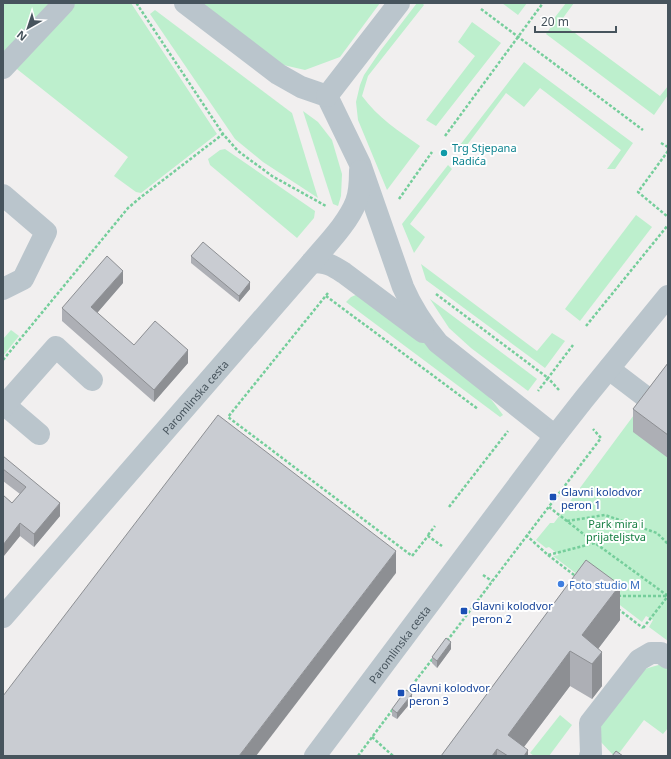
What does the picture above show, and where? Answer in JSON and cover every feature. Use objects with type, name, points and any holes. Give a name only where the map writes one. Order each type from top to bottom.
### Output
[{"type":"street","points":[[3,68],[64,3]]},
{"type":"street","points":[[185,3],[278,74],[301,87],[327,96],[360,164],[409,301],[426,328],[438,343]]},
{"type":"street","points":[[327,96],[399,3]]},
{"type":"street","name":"Paromlinska cesta","points":[[3,618],[342,226],[351,213],[356,201],[360,186],[360,164]]},
{"type":"street","points":[[3,195],[46,232],[24,279],[3,289]]},
{"type":"street","points":[[312,262],[322,262],[344,272],[438,343],[555,436],[668,296]]},
{"type":"street","points":[[39,434],[4,406],[56,347],[92,380]]},
{"type":"street","points":[[609,369],[655,404]]},
{"type":"street","name":"Paromlinska cesta","points":[[315,756],[555,436]]},
{"type":"street","points":[[590,756],[592,754],[590,723],[639,660],[660,656]]},
{"type":"path","points":[[137,3],[223,134],[238,151],[272,176],[326,206],[330,211]]},
{"type":"path","points":[[445,136],[543,3]]},
{"type":"path","points":[[481,9],[644,130]]},
{"type":"path","points":[[3,360],[128,208],[223,134]]},
{"type":"path","points":[[661,143],[668,148]]},
{"type":"path","points":[[668,151],[638,192],[668,217]]},
{"type":"path","points":[[399,199],[432,152]]},
{"type":"path","points":[[586,326],[668,225]]},
{"type":"path","points":[[430,290],[548,378],[562,394]]},
{"type":"path","points":[[330,292],[228,417],[412,556],[434,526]]},
{"type":"path","points":[[326,296],[482,413]]},
{"type":"path","points":[[535,395],[573,345]]},
{"type":"path","points":[[449,507],[510,427]]},
{"type":"path","points":[[446,641],[601,438],[593,428]]},
{"type":"path","points":[[549,507],[595,543],[668,596]]},
{"type":"path","points":[[566,521],[606,515],[657,533],[668,544]]},
{"type":"path","points":[[428,536],[444,547]]},
{"type":"path","points":[[526,536],[583,582]]},
{"type":"path","points":[[548,555],[595,543]]},
{"type":"path","points":[[483,575],[492,581]]},
{"type":"path","points":[[616,596],[668,596]]},
{"type":"path","points":[[643,628],[668,596]]},
{"type":"path","points":[[613,605],[643,628],[660,656]]},
{"type":"path","points":[[404,695],[437,653]]},
{"type":"path","points":[[358,756],[395,707]]},
{"type":"path","points":[[372,737],[393,756]]},
{"type":"green space","points":[[3,3],[131,3],[217,134],[141,193],[136,192],[114,176],[128,157],[3,58]]},
{"type":"green space","points":[[199,3],[380,3],[340,57],[305,70],[279,64]]},
{"type":"green space","points":[[417,3],[422,3],[424,5],[368,76],[362,96],[382,118],[420,146],[387,190],[358,120],[356,102],[364,75]]},
{"type":"green space","points":[[502,3],[527,3],[518,15]]},
{"type":"green space","points":[[566,3],[574,3],[560,22],[660,96],[668,86],[668,95],[654,115],[546,34],[554,23],[552,21]]},
{"type":"green space","points":[[155,10],[292,113],[318,198],[263,162],[235,139],[150,14]]},
{"type":"green space","points":[[472,22],[501,43],[436,126],[426,120],[475,56],[458,42]]},
{"type":"green space","points":[[524,62],[633,143],[615,169],[607,169],[621,150],[540,88],[524,107],[506,93],[464,149],[460,145]]},
{"type":"green space","points":[[303,111],[318,122],[332,140],[342,174],[341,196],[338,206],[333,204]]},
{"type":"green space","points":[[225,149],[315,211],[314,218],[297,238],[210,165],[208,159],[220,150]]},
{"type":"green space","points":[[448,165],[452,169],[410,224],[425,237],[414,253],[402,224]]},
{"type":"green space","points":[[636,215],[652,227],[580,321],[565,309]]},
{"type":"green space","points":[[421,264],[537,351],[552,333],[565,341],[545,368],[426,280]]},
{"type":"green space","points":[[358,294],[368,296],[482,389],[503,415],[500,417],[346,302],[351,297]]},
{"type":"green space","points":[[430,299],[537,379],[528,391],[471,348],[449,328]]},
{"type":"green space","points":[[11,330],[19,336],[3,356],[3,339]]},
{"type":"green space","name":"Park mira i prijateljstva","points":[[668,369],[668,641],[649,627],[653,620],[646,616],[642,622],[612,599],[622,598],[611,591],[598,590],[553,556],[559,555],[549,547],[546,548],[536,540],[550,523],[554,523]]},
{"type":"green space","points":[[662,664],[668,668],[668,728],[663,734],[644,720],[617,756],[614,756],[600,741],[598,726],[641,670]]},
{"type":"green space","points":[[560,715],[572,725],[549,756],[534,756],[530,753]]},
{"type":"building","points":[[203,242],[250,282],[239,296],[191,256]]},
{"type":"building","points":[[107,256],[123,271],[91,307],[134,345],[155,321],[188,350],[154,390],[62,308]]},
{"type":"building","points":[[668,363],[668,435],[633,409]]},
{"type":"building","points":[[218,415],[396,551],[239,756],[3,756],[3,696]]},
{"type":"building","points":[[3,456],[60,503],[34,534],[20,523],[3,545],[3,495],[12,503],[26,487],[3,469]]},
{"type":"building","points":[[586,560],[620,585],[582,635],[602,652],[592,664],[570,651],[508,735],[528,750],[524,756],[508,756],[497,749],[492,756],[441,756]]},
{"type":"building","points":[[446,638],[451,642],[437,661],[432,657]]},
{"type":"building","points":[[406,690],[412,694],[397,713],[392,709]]},
{"type":"building","points":[[616,751],[623,756],[612,756]]},
{"type":"place","name":"Trg Stjepana Radića","points":[[444,153]]},
{"type":"place","name":"Glavni kolodvor peron 1","points":[[553,497]]},
{"type":"place","name":"Foto studio M","points":[[561,584]]},
{"type":"place","name":"Glavni kolodvor peron 2","points":[[464,611]]},
{"type":"place","name":"Glavni kolodvor peron 3","points":[[401,693]]}]
